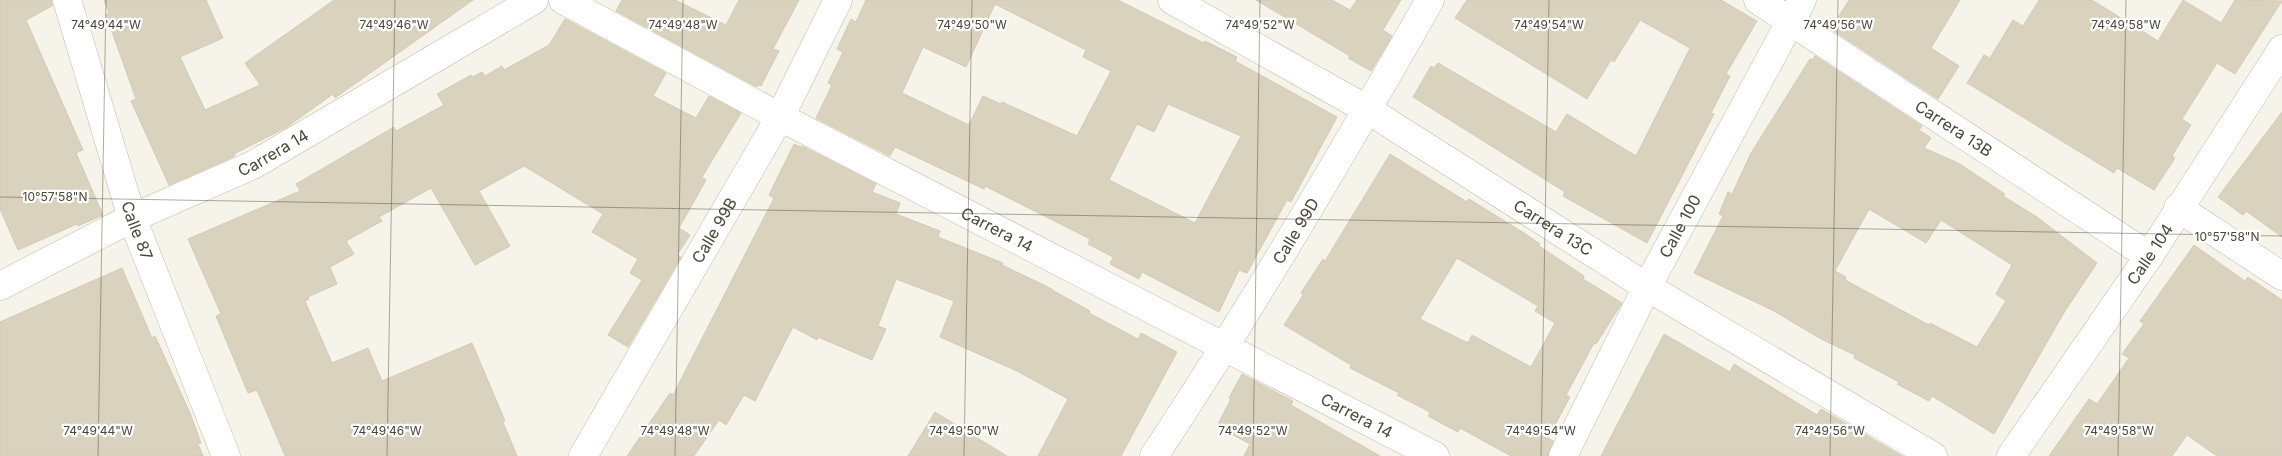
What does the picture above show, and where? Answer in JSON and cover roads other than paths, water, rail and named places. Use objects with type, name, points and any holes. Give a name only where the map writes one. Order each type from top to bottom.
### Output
[{"type":"street","name":"Calle 87","points":[[66,0],[132,218],[226,456]]},
{"type":"street","name":"Carrera 14","points":[[0,286],[132,218],[253,165],[534,0]]},
{"type":"street","name":"Carrera 14","points":[[562,0],[780,117],[1435,456]]},
{"type":"street","name":"Calle 99B","points":[[583,456],[780,117],[838,0]]},
{"type":"street","name":"Carrera 13C","points":[[1172,0],[1368,110],[1647,287],[1933,456]]},
{"type":"street","name":"Calle 99D","points":[[1154,456],[1226,347],[1368,110],[1430,0]]},
{"type":"street","name":"Carrera 13B","points":[[1758,0],[1795,10],[2148,256]]},
{"type":"street","name":"Calle 100","points":[[1563,456],[1647,287],[1795,10]]},
{"type":"street","name":"Calle 104","points":[[2011,456],[2148,256],[2282,49]]},
{"type":"street","points":[[2178,208],[2282,276]]}]
